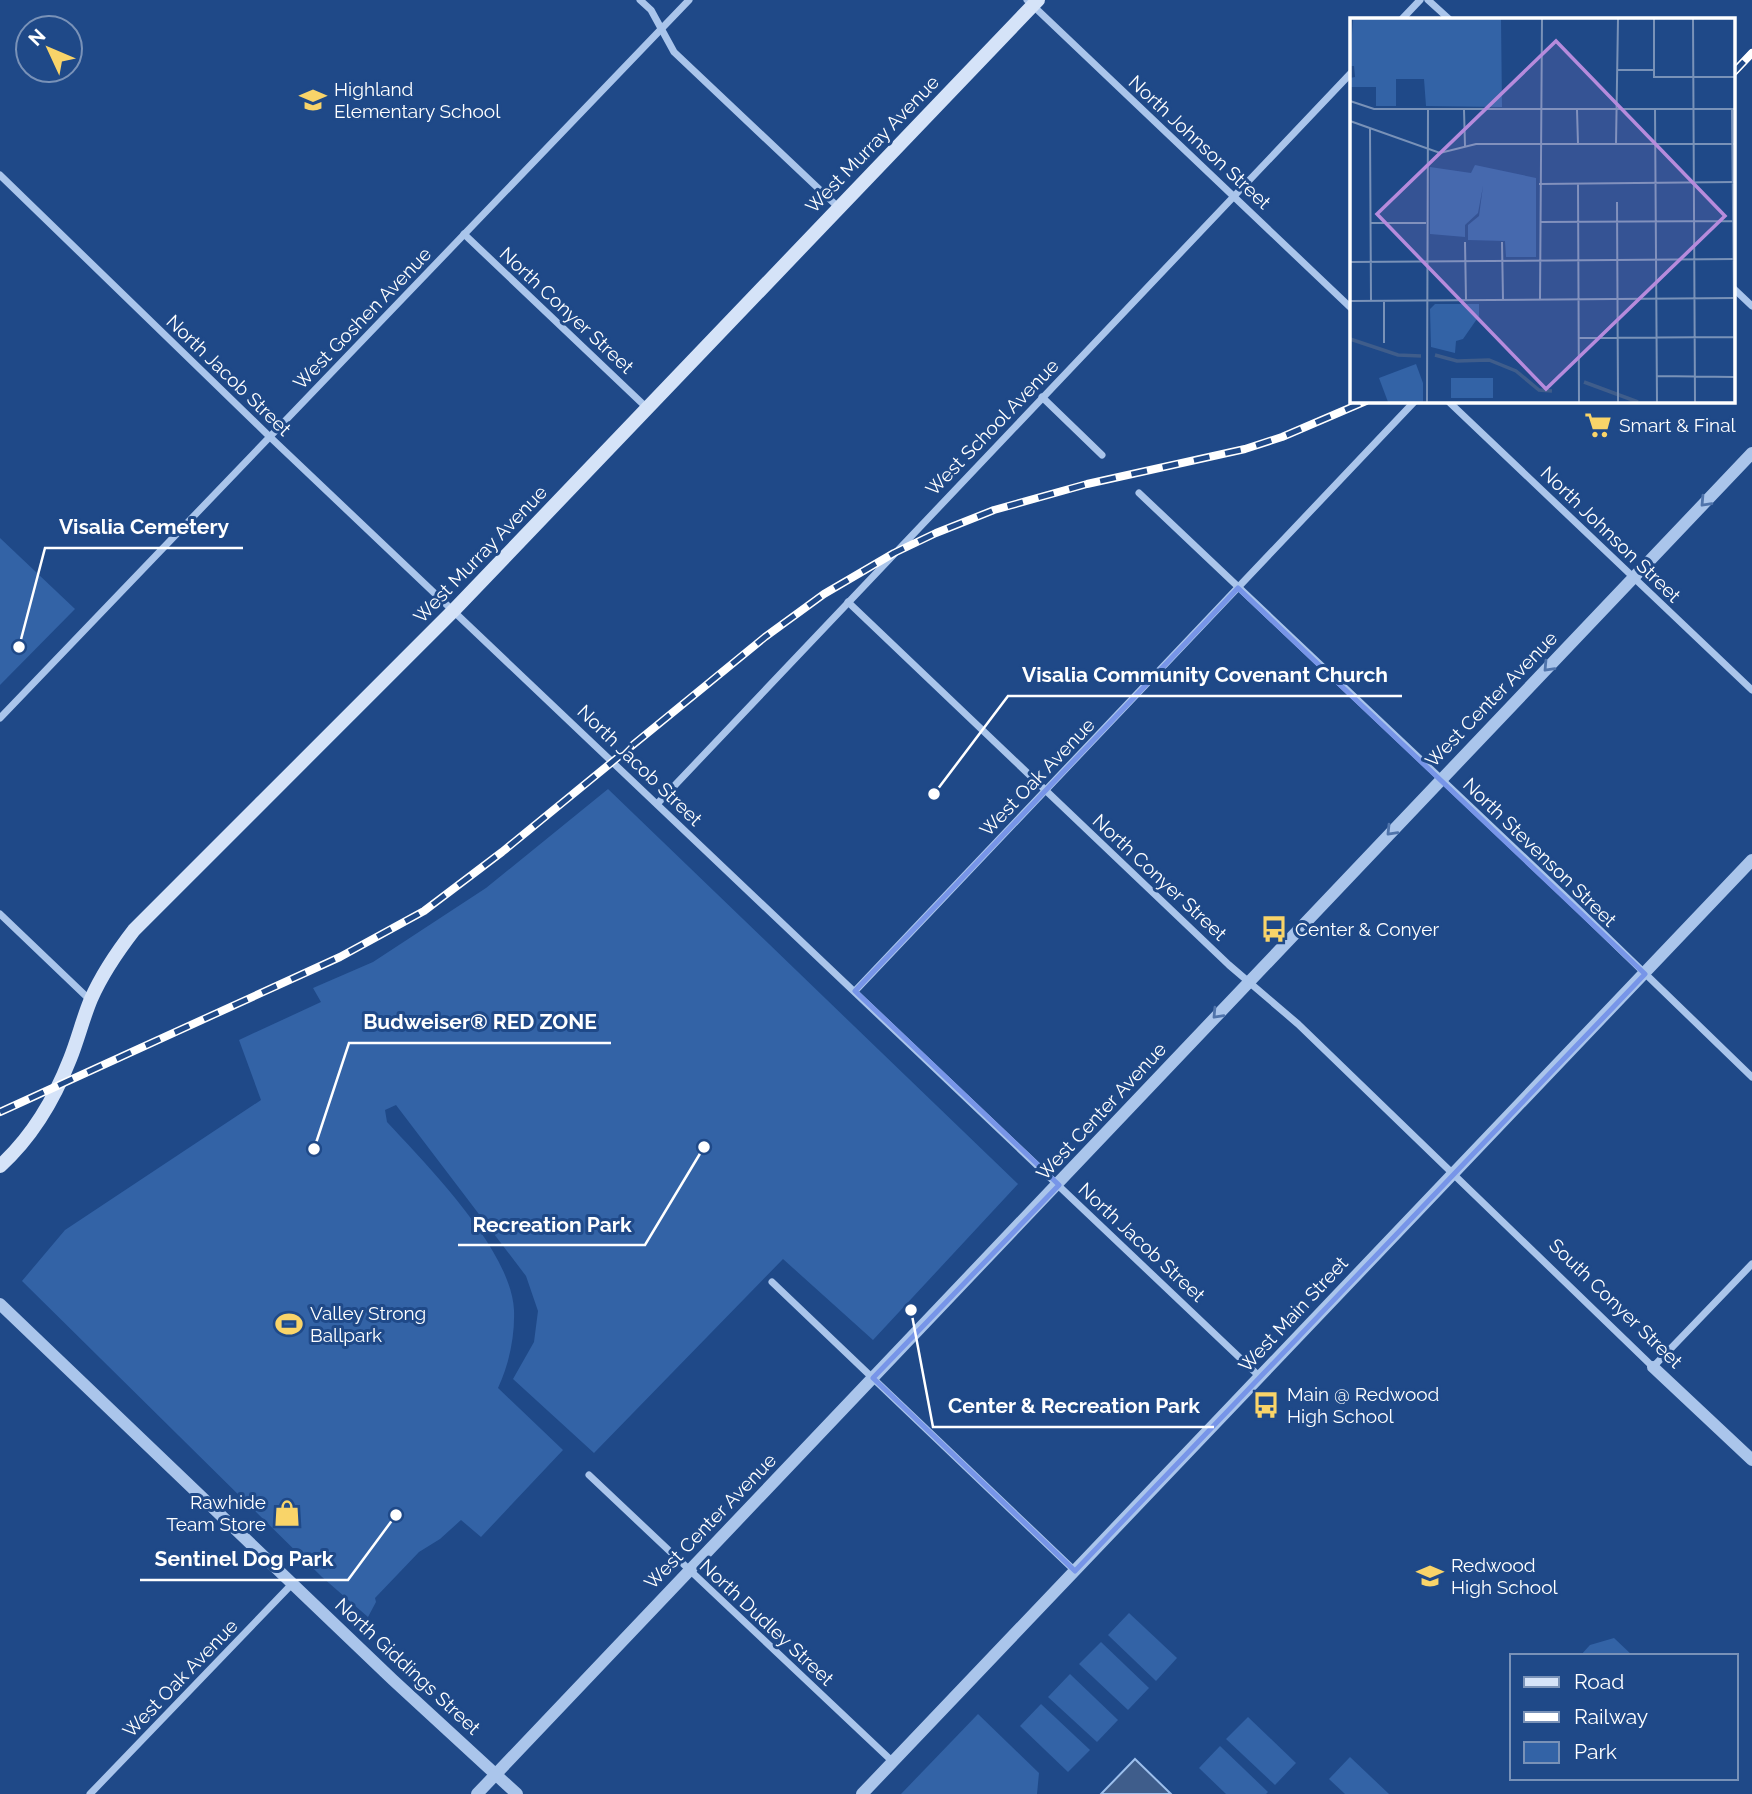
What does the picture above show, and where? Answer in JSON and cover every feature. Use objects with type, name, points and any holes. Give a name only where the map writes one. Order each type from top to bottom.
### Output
[{"type":"main road","name":"West Murray Avenue","points":[[0,1166],[21,1146],[38,1123],[69,1061],[90,1000],[103,974],[134,930],[454,610],[1032,2]]},
{"type":"street","points":[[640,0],[650,10],[674,52],[838,208]]},
{"type":"street","name":"West Goshen Avenue","points":[[0,718],[689,0]]},
{"type":"street","points":[[1403,18],[1420,0]]},
{"type":"street","points":[[1428,0],[1448,18]]},
{"type":"street","name":"North Johnson Street","points":[[1032,2],[1350,307]]},
{"type":"street","points":[[1734,72],[1752,53]]},
{"type":"street","name":"West School Avenue","points":[[658,803],[1350,74]]},
{"type":"street","name":"North Jacob Street","points":[[0,175],[270,437],[1260,1377]]},
{"type":"street","name":"North Conyer Street","points":[[464,234],[648,408]]},
{"type":"street","points":[[1734,289],[1752,306]]},
{"type":"street","points":[[1042,397],[1102,455]]},
{"type":"street","name":"West Oak Avenue","points":[[855,991],[1414,402]]},
{"type":"street","name":"North Johnson Street","points":[[1449,402],[1752,690]]},
{"type":"street","name":"West Center Avenue","points":[[477,1794],[1059,1185],[1248,981],[1752,453]]},
{"type":"street","name":"North Stevenson Street","points":[[1139,493],[1752,1077]]},
{"type":"street","name":"North Conyer Street","points":[[848,602],[1248,981],[1298,1024],[1453,1174]]},
{"type":"street","name":"West Main Street","points":[[862,1794],[1752,860]]},
{"type":"street","points":[[0,914],[90,1000]]},
{"type":"street","name":"South Conyer Street","points":[[1453,1174],[1752,1461]]},
{"type":"street","points":[[1653,1367],[1752,1264]]},
{"type":"street","points":[[772,1282],[1075,1571]]},
{"type":"street","name":"North Giddings Street","points":[[0,1304],[292,1584],[517,1794]]},
{"type":"street","name":"North Dudley Street","points":[[589,1475],[893,1762]]},
{"type":"street","name":"West Oak Avenue","points":[[90,1794],[292,1584]]},
{"type":"highlighted area","points":[[1238,588],[1645,974],[1075,1571],[873,1378],[1059,1185],[855,991]]},
{"type":"green space","points":[[0,538],[75,609],[0,685]]},
{"type":"green space","points":[[608,789],[1018,1184],[873,1340],[783,1259],[594,1453],[513,1379],[534,1342],[538,1311],[526,1276],[396,1105],[385,1110],[387,1122],[444,1185],[483,1235],[499,1261],[509,1286],[514,1320],[510,1350],[498,1388],[563,1450],[481,1537],[461,1520],[440,1539],[419,1552],[375,1598],[376,1602],[368,1617],[322,1577],[22,1281],[65,1230],[261,1100],[239,1040],[321,1002],[313,988],[373,962],[486,888]]},
{"type":"green space","points":[[1129,1613],[1177,1658],[1156,1681],[1108,1635]]},
{"type":"green space","points":[[1614,1638],[1631,1654],[1582,1654],[1590,1645]]},
{"type":"green space","points":[[1101,1642],[1149,1688],[1128,1710],[1079,1664]]},
{"type":"green space","points":[[1070,1674],[1118,1720],[1097,1742],[1048,1697]]},
{"type":"green space","points":[[1041,1704],[1090,1750],[1068,1772],[1020,1726]]},
{"type":"green space","points":[[978,1714],[1039,1773],[1037,1794],[901,1794]]},
{"type":"green space","points":[[1248,1717],[1296,1763],[1275,1785],[1226,1739]]},
{"type":"green space","points":[[1220,1746],[1268,1792],[1266,1794],[1226,1794],[1199,1768]]},
{"type":"green space","points":[[1350,1757],[1389,1794],[1345,1794],[1329,1779]]},
{"type":"shaded area","points":[[1135,1759],[1171,1794],[1101,1794]]},
{"type":"railway","points":[[1734,72],[1752,53]]},
{"type":"railway","points":[[0,1112],[340,957],[424,911],[502,852],[765,637],[824,594],[894,553],[994,510],[1087,484],[1245,449],[1282,437],[1364,402]]},
{"type":"place","name":"Highland Elementary School","points":[[313,100]]},
{"type":"place","name":"Smart & Final","points":[[1598,425]]},
{"type":"place","name":"Visalia Cemetery","points":[[19,647]]},
{"type":"place","name":"Visalia Community Covenant Church","points":[[934,794]]},
{"type":"place","name":"Center & Conyer","points":[[1274,929]]},
{"type":"place","name":"Recreation Park","points":[[704,1147]]},
{"type":"place","name":"Budweiser® RED ZONE","points":[[314,1149]]},
{"type":"place","name":"Center & Recreation Park","points":[[911,1310]]},
{"type":"place","name":"Valley Strong Ballpark","points":[[289,1324]]},
{"type":"place","name":"Main @ Redwood High School","points":[[1266,1405]]},
{"type":"place","name":"Rawhide Team Store","points":[[287,1513]]},
{"type":"place","name":"Sentinel Dog Park","points":[[396,1515]]},
{"type":"place","name":"Redwood High School","points":[[1430,1576]]}]
